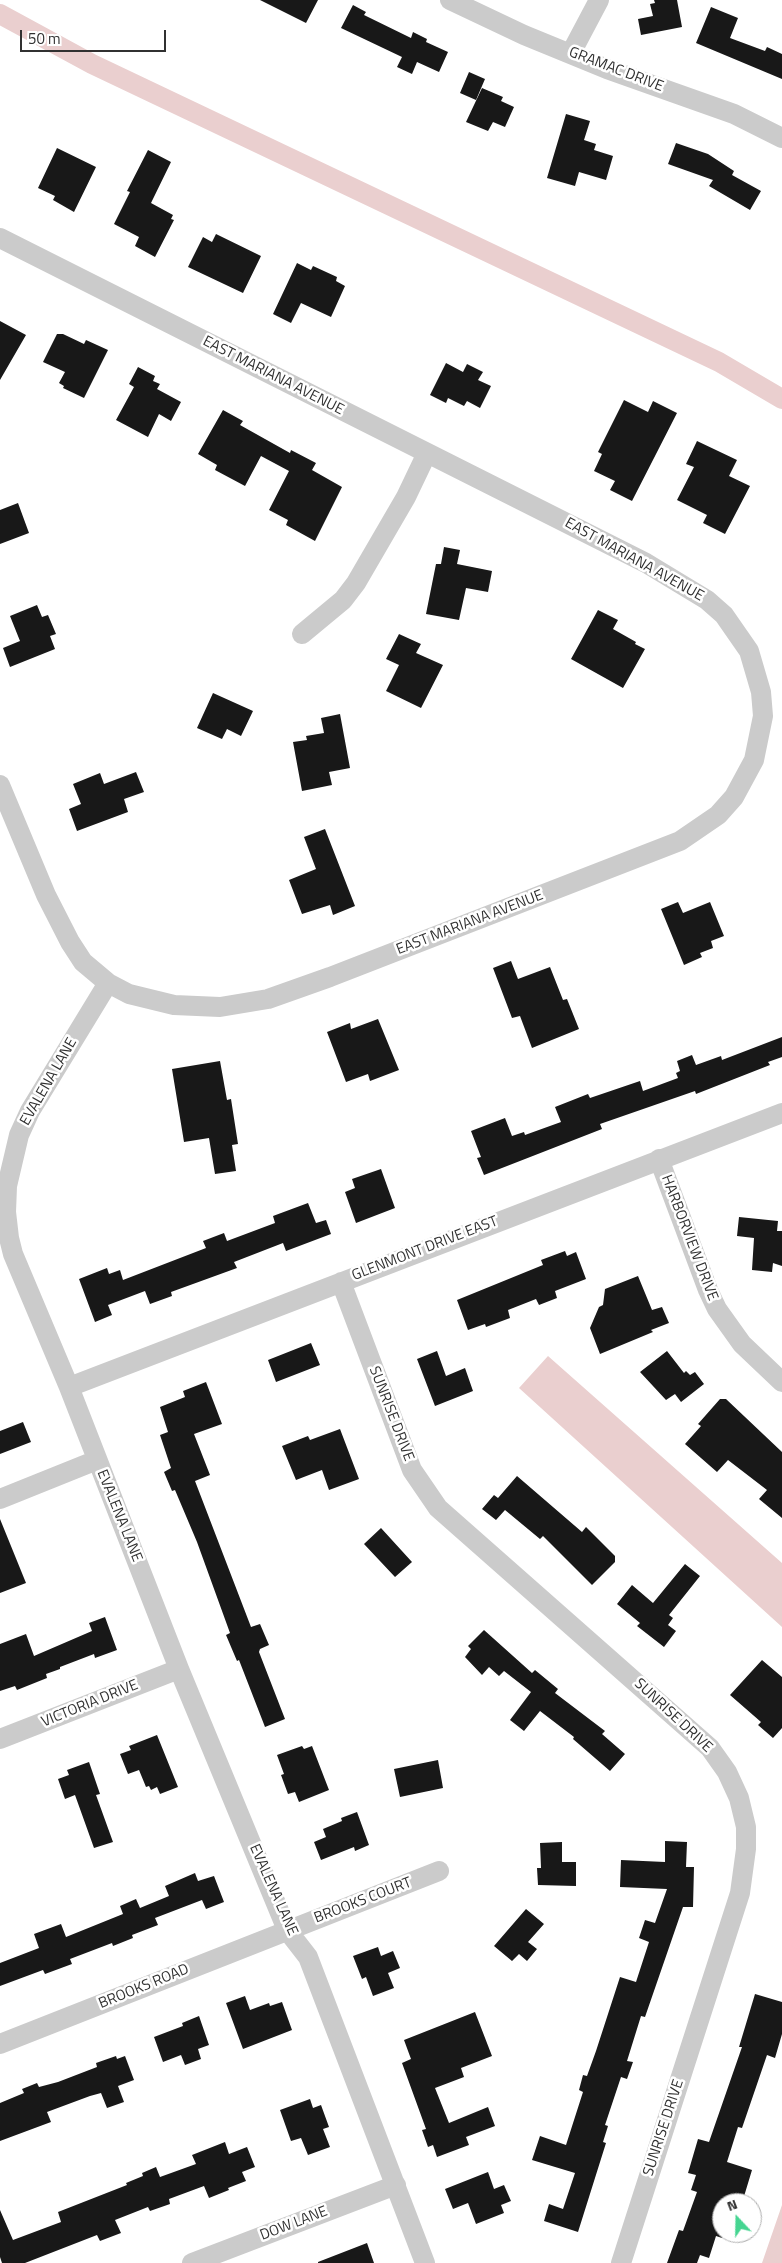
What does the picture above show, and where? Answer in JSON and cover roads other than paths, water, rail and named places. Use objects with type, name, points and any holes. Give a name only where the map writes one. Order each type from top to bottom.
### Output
[{"type":"street","name":"GRAMAC DRIVE","points":[[450,0],[524,35],[607,69],[734,114],[782,138]]},
{"type":"street","points":[[571,53],[599,0]]},
{"type":"street","name":"EAST MARIANA AVENUE","points":[[0,238],[652,567],[707,600],[724,615],[749,651],[762,692],[763,716],[760,739],[746,779],[734,797],[718,815],[680,841],[574,884],[268,999],[244,1005],[196,1007],[152,1000],[129,994],[108,983]]},
{"type":"street","points":[[302,634],[343,600],[356,583],[406,497],[427,453]]},
{"type":"street","points":[[0,785],[46,895],[70,942],[83,962],[108,983]]},
{"type":"street","name":"EVALENA LANE","points":[[108,983],[30,1111],[19,1135],[7,1186],[6,1212],[13,1254],[68,1387],[179,1669],[287,1930],[308,1957],[425,2263]]},
{"type":"street","name":"GLENMONT DRIVE EAST","points":[[68,1387],[782,1112]]},
{"type":"street","name":"HARBORVIEW DRIVE","points":[[659,1159],[708,1290],[717,1309],[742,1344],[782,1382]]},
{"type":"street","name":"SUNRISE DRIVE","points":[[341,1282],[412,1470],[438,1508],[710,1748],[727,1772],[739,1798],[746,1827],[746,1849],[740,1893],[621,2263]]},
{"type":"street","points":[[0,1499],[97,1460]]},
{"type":"street","name":"VICTORIA DRIVE","points":[[0,1740],[179,1669]]},
{"type":"street","name":"BROOKS COURT","points":[[287,1930],[439,1871]]},
{"type":"street","name":"BROOKS ROAD","points":[[0,2044],[287,1930]]},
{"type":"street","name":"DOW LANE","points":[[192,2263],[396,2185]]},
{"type":"waterway","points":[[0,14],[92,64],[719,362],[782,399]]}]
